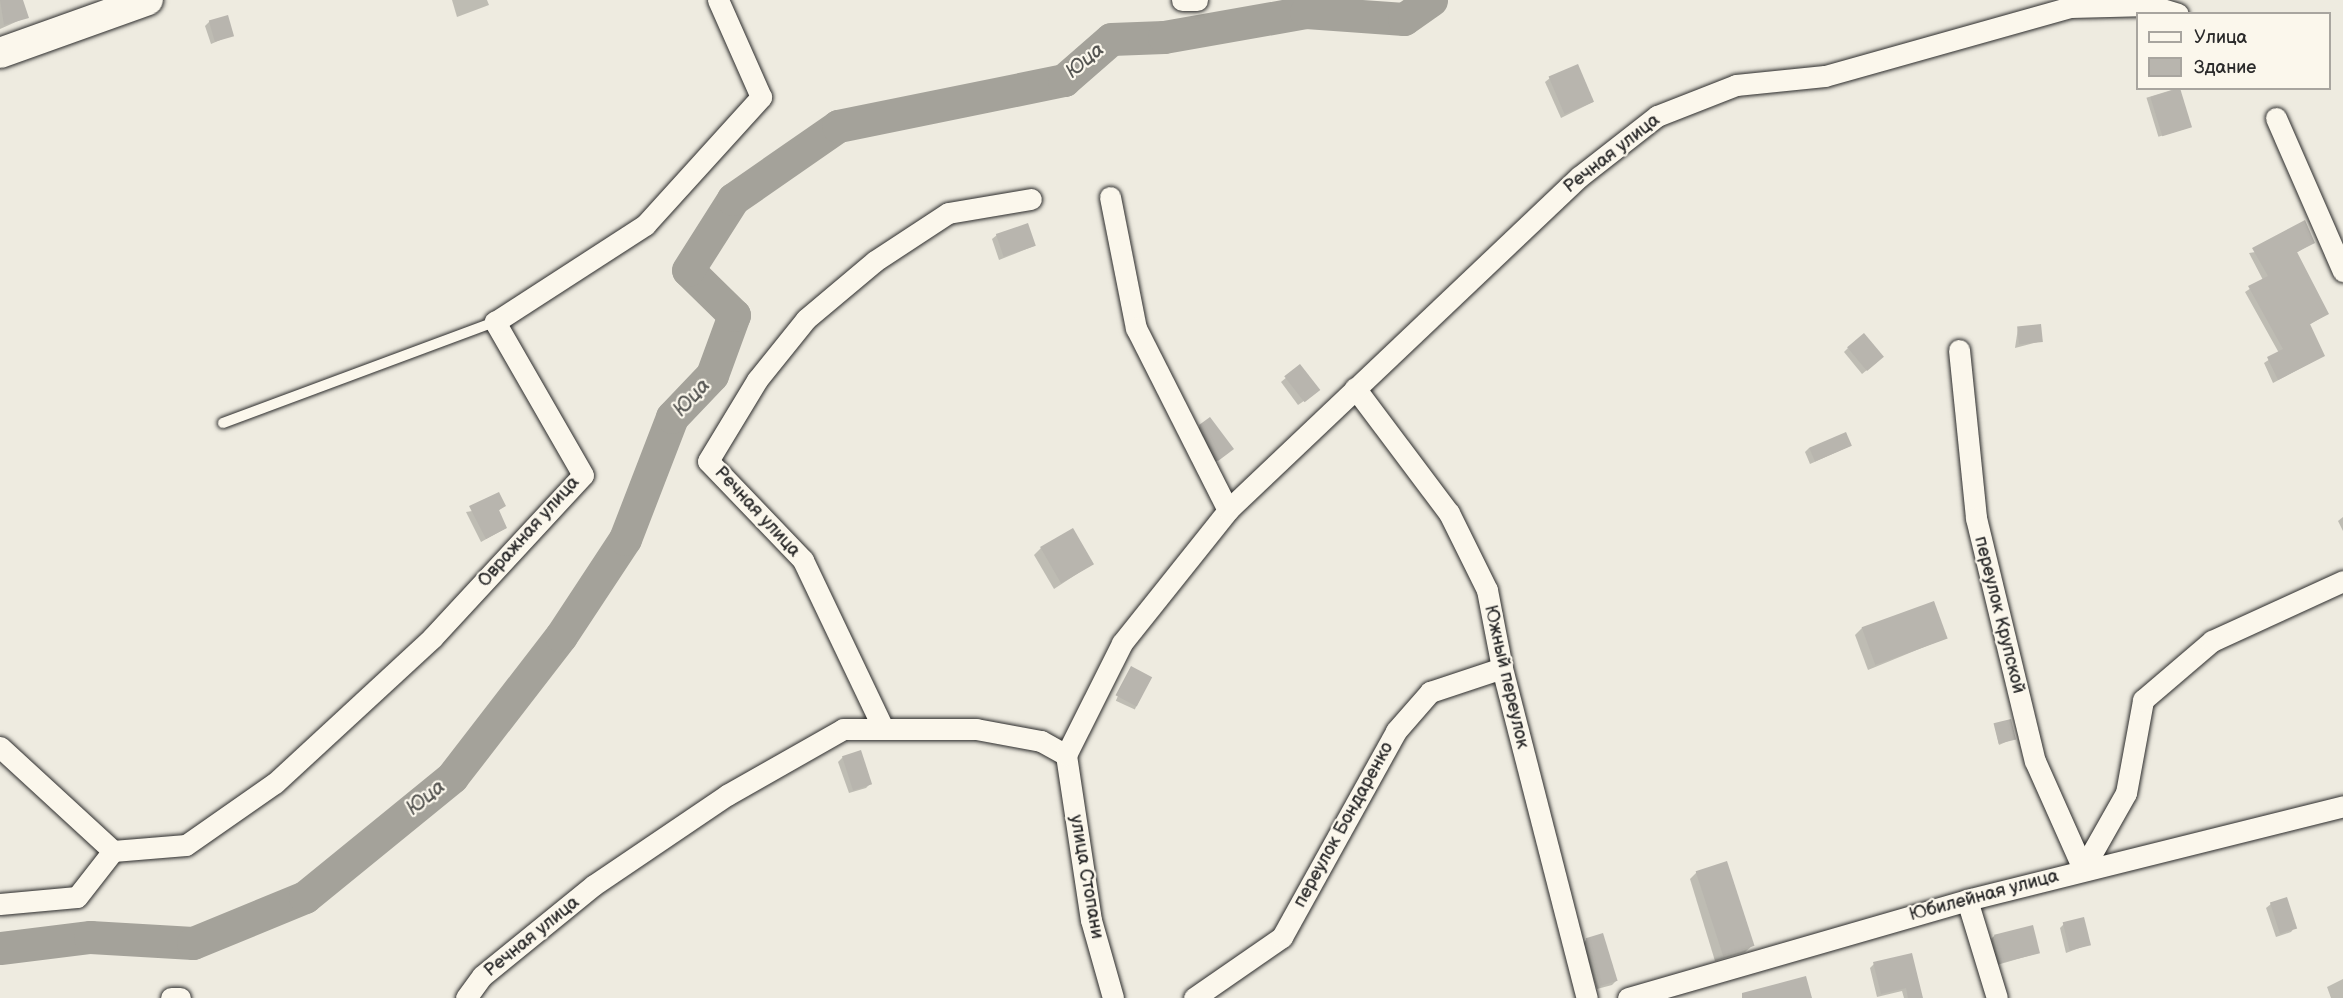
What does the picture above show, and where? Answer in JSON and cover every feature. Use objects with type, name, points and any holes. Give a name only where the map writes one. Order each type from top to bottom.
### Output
[{"type":"main road","points":[[0,53],[148,0]]},
{"type":"street","points":[[495,322],[645,225],[761,97],[718,0]]},
{"type":"street","name":"Речная улица","points":[[466,998],[482,976],[594,885],[727,795],[843,729],[976,729],[1041,741],[1066,755],[1122,643],[1228,510],[1579,177],[1657,116],[1736,85],[1826,76],[2070,7],[2149,5],[2172,12]]},
{"type":"street","points":[[2276,118],[2343,271]]},
{"type":"street","points":[[1110,197],[1136,328],[1228,510]]},
{"type":"street","name":"Речная улица","points":[[883,728],[803,560],[708,461],[757,380],[806,319],[876,261],[948,213],[1031,199]]},
{"type":"street","name":"Овражная улица","points":[[113,851],[186,845],[275,783],[432,638],[583,475],[495,322]]},
{"type":"street","name":"переулок Крупской","points":[[1959,350],[1976,518],[2035,760],[2083,869]]},
{"type":"street","name":"Южный переулок","points":[[1355,388],[1449,513],[1487,590],[1502,668],[1587,998]]},
{"type":"street","points":[[2083,869],[2126,793],[2143,700],[2212,641],[2343,581]]},
{"type":"street","name":"переулок Бондаренко","points":[[1194,998],[1282,937],[1396,731],[1430,692],[1502,668]]},
{"type":"street","points":[[0,747],[113,851],[77,897],[0,904]]},
{"type":"street","name":"улица Стопани","points":[[1066,755],[1091,920],[1113,998]]},
{"type":"street","name":"Юбилейная улица","points":[[1628,998],[1967,900],[2083,869],[2253,833],[2343,806]]},
{"type":"street","points":[[1967,900],[1997,998]]},
{"type":"street","points":[[171,998],[180,998]]},
{"type":"lane","points":[[223,423],[495,322]]},
{"type":"building","points":[[0,0],[23,0],[29,18],[4,25]]},
{"type":"building","points":[[228,15],[234,36],[215,42],[209,21]]},
{"type":"building","points":[[1578,64],[1594,102],[1565,114],[1549,77]]},
{"type":"building","points":[[2181,90],[2192,127],[2162,136],[2150,97]]},
{"type":"building","points":[[2305,220],[2315,243],[2297,252],[2329,314],[2310,324],[2325,356],[2278,380],[2267,357],[2283,349],[2248,286],[2268,276],[2252,248]]},
{"type":"building","points":[[1028,223],[1036,246],[1004,257],[996,234]]},
{"type":"building","points":[[2041,324],[2043,342],[2019,344],[2017,327]]},
{"type":"building","points":[[1864,333],[1884,357],[1867,371],[1847,347]]},
{"type":"building","points":[[1300,364],[1320,390],[1305,402],[1284,376]]},
{"type":"building","points":[[1210,417],[1234,449],[1218,461],[1199,425]]},
{"type":"building","points":[[1846,432],[1852,446],[1815,461],[1809,448]]},
{"type":"building","points":[[499,492],[506,506],[499,510],[507,528],[486,539],[469,506]]},
{"type":"building","points":[[1073,528],[1094,564],[1061,583],[1040,547]]},
{"type":"building","points":[[1934,601],[1948,639],[1875,665],[1862,627]]},
{"type":"building","points":[[1131,666],[1152,677],[1137,706],[1116,695]]},
{"type":"building","points":[[2011,719],[2016,739],[1999,744],[1994,723]]},
{"type":"building","points":[[861,750],[872,784],[853,790],[842,756]]},
{"type":"building","points":[[1727,861],[1755,946],[1723,956],[1696,871]]},
{"type":"building","points":[[2287,897],[2297,928],[2280,934],[2270,903]]},
{"type":"building","points":[[2084,917],[2091,945],[2070,950],[2063,922]]},
{"type":"building","points":[[2033,925],[2040,953],[2001,963],[1994,935]]},
{"type":"building","points":[[1603,933],[1618,981],[1600,986],[1586,938]]},
{"type":"building","points":[[1912,953],[1923,998],[1908,998],[1906,988],[1881,994],[1873,962]]},
{"type":"building","points":[[1806,976],[1812,998],[1742,998],[1742,993]]},
{"type":"waterway","name":"Юца","points":[[0,948],[90,937],[193,943],[305,897],[452,777],[561,636],[625,539],[672,417],[712,375],[734,315],[688,270],[733,199],[838,126],[1064,80],[1111,39],[1164,37],[1306,12],[1404,19],[1431,0]]}]
